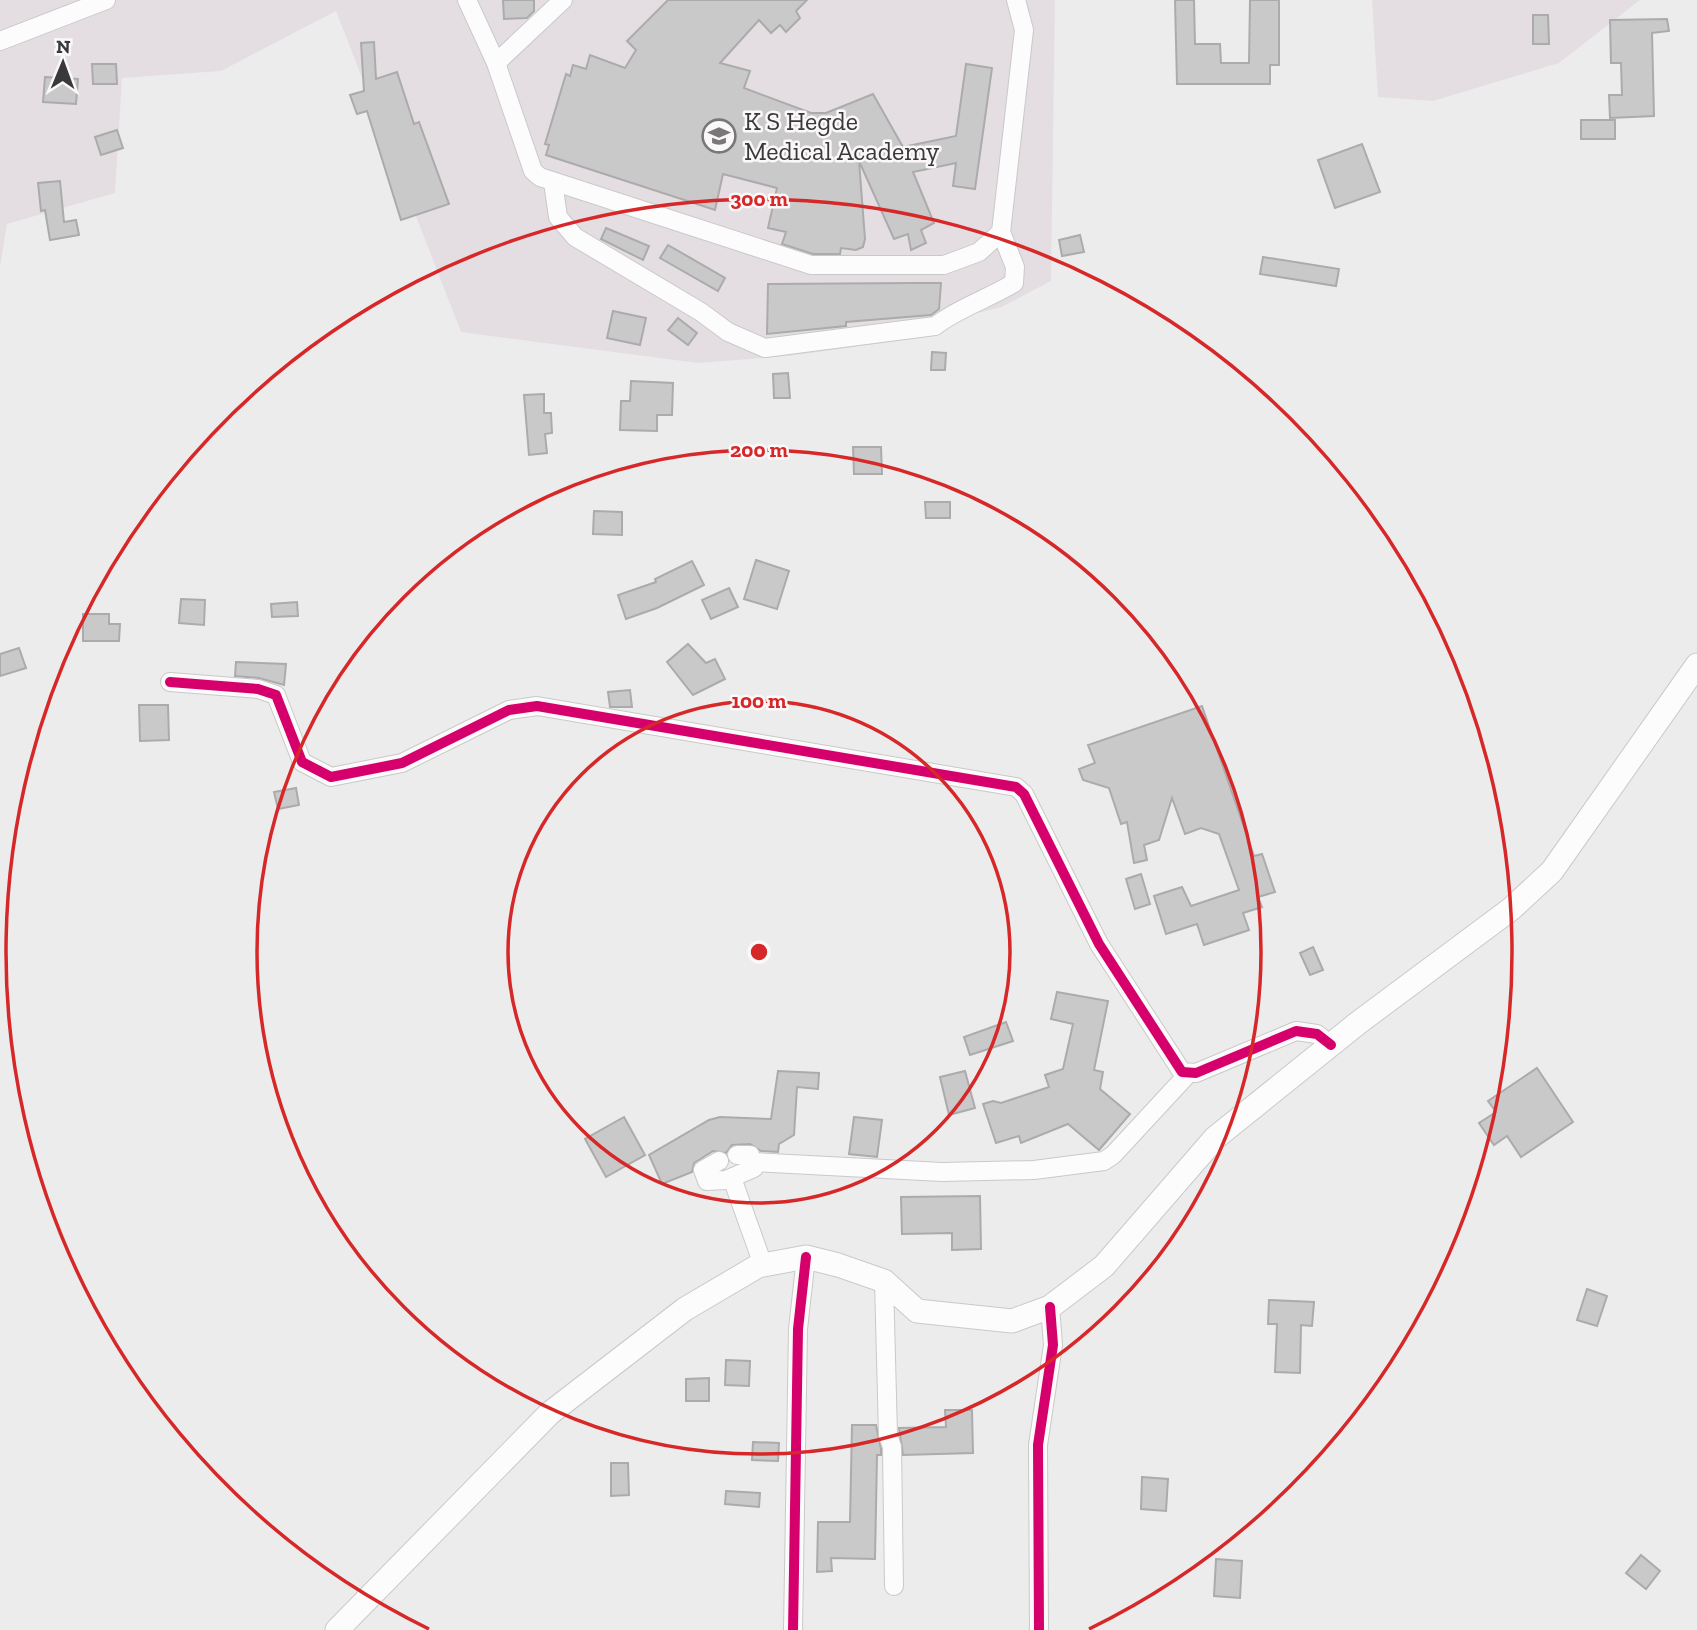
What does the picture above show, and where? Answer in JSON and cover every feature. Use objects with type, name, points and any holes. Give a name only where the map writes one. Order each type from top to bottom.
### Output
[{"type":"main road","points":[[337,1630],[550,1413],[685,1309],[763,1265],[806,1257],[838,1265],[884,1281],[917,1311],[1012,1321],[1050,1307],[1104,1266],[1215,1138],[1331,1045],[1511,909],[1552,871],[1697,665]]},
{"type":"street","points":[[0,41],[106,0]]},
{"type":"street","points":[[467,0],[496,63],[533,170],[553,182],[811,265],[944,265],[979,252],[1001,232]]},
{"type":"street","points":[[496,63],[562,0]]},
{"type":"street","points":[[553,182],[558,217],[575,237],[701,312],[728,332],[765,348],[935,326],[956,310],[992,297],[1014,283],[1015,267],[1001,232],[1024,30],[1016,0]]},
{"type":"street","points":[[170,682],[258,689],[276,695],[302,762],[331,777],[413,759],[509,710],[537,706],[1016,786],[1024,794],[1099,944],[1177,1067],[1188,1074]]},
{"type":"street","points":[[719,1161],[705,1168],[705,1178],[715,1182],[752,1170],[746,1158],[942,1172],[1034,1170],[1104,1161],[1113,1155],[1188,1074],[1296,1031],[1317,1034],[1331,1045]]},
{"type":"street","points":[[732,1178],[763,1265]]},
{"type":"street","points":[[793,1630],[798,1329],[806,1257]]},
{"type":"street","points":[[884,1281],[888,1435],[892,1447],[894,1586]]},
{"type":"street","points":[[1040,1630],[1038,1445],[1054,1345],[1050,1307]]},
{"type":"shaded area","name":"K S Hegde Medical Academy","points":[[0,0],[1055,0],[1051,281],[1002,307],[962,317],[939,335],[789,356],[698,363],[461,332],[336,11],[221,71],[122,78],[115,193],[7,224],[0,267]]},
{"type":"shaded area","points":[[1372,0],[1640,0],[1559,63],[1433,101],[1378,97]]},
{"type":"building","points":[[503,0],[534,0],[534,11],[527,18],[504,19]]},
{"type":"building","points":[[668,0],[807,0],[796,11],[800,18],[786,32],[780,25],[771,33],[759,20],[720,63],[750,71],[744,88],[811,113],[826,113],[873,94],[903,147],[956,136],[966,64],[992,68],[975,189],[953,186],[956,163],[913,172],[934,223],[921,230],[926,243],[911,250],[908,234],[894,239],[859,161],[865,239],[863,247],[856,250],[841,248],[840,254],[813,254],[782,244],[786,232],[768,228],[777,188],[723,174],[715,210],[546,155],[549,145],[545,144],[566,74],[570,76],[573,65],[586,69],[590,55],[625,68],[636,50],[627,41]]},
{"type":"building","points":[[1175,0],[1194,0],[1195,44],[1220,44],[1221,63],[1249,63],[1250,0],[1279,0],[1279,65],[1270,65],[1270,84],[1177,84]]},
{"type":"building","points":[[1533,15],[1548,15],[1549,44],[1533,44]]},
{"type":"building","points":[[1667,19],[1669,31],[1652,33],[1654,116],[1610,118],[1609,95],[1622,95],[1621,63],[1611,63],[1610,20]]},
{"type":"building","points":[[374,42],[376,79],[397,72],[414,124],[419,122],[449,204],[401,220],[367,111],[357,114],[350,95],[364,91],[361,43]]},
{"type":"building","points":[[92,64],[116,64],[117,84],[93,84]]},
{"type":"building","points":[[45,77],[78,79],[76,104],[43,102]]},
{"type":"building","points":[[1581,120],[1615,120],[1615,139],[1581,139]]},
{"type":"building","points":[[117,130],[123,148],[101,155],[95,137]]},
{"type":"building","points":[[1362,144],[1380,192],[1335,208],[1318,160]]},
{"type":"building","points":[[60,181],[64,222],[76,220],[79,235],[50,240],[45,210],[41,211],[38,183]]},
{"type":"building","points":[[606,228],[649,246],[643,260],[601,239]]},
{"type":"building","points":[[1080,235],[1084,252],[1062,256],[1059,240]]},
{"type":"building","points":[[668,245],[725,278],[718,291],[660,258]]},
{"type":"building","points":[[1263,257],[1339,269],[1336,286],[1260,274]]},
{"type":"building","points":[[941,283],[939,309],[931,315],[846,322],[846,326],[767,334],[768,284]]},
{"type":"building","points":[[613,311],[646,318],[640,345],[607,338]]},
{"type":"building","points":[[678,318],[697,333],[688,345],[668,330]]},
{"type":"building","points":[[932,352],[946,353],[945,370],[931,370]]},
{"type":"building","points":[[788,373],[790,398],[774,398],[773,374]]},
{"type":"building","points":[[631,381],[673,383],[672,415],[657,415],[657,431],[620,430],[621,401],[630,401]]},
{"type":"building","points":[[544,394],[544,413],[551,413],[552,433],[545,434],[547,453],[529,455],[524,395]]},
{"type":"building","points":[[853,447],[881,447],[882,474],[854,474]]},
{"type":"building","points":[[925,502],[950,502],[950,518],[926,518]]},
{"type":"building","points":[[594,511],[622,512],[622,535],[593,534]]},
{"type":"building","points":[[756,560],[789,571],[777,609],[744,599]]},
{"type":"building","points":[[692,561],[704,585],[657,608],[626,619],[618,595],[656,582],[655,579]]},
{"type":"building","points":[[729,588],[738,607],[711,619],[702,600]]},
{"type":"building","points":[[181,599],[205,600],[204,625],[179,623]]},
{"type":"building","points":[[297,602],[298,616],[272,617],[271,604]]},
{"type":"building","points":[[83,614],[109,614],[109,624],[120,624],[119,641],[83,641]]},
{"type":"building","points":[[688,644],[706,663],[715,659],[725,679],[693,695],[667,662]]},
{"type":"building","points":[[19,648],[26,668],[0,676],[0,654]]},
{"type":"building","points":[[236,662],[286,664],[284,685],[259,678],[235,676]]},
{"type":"building","points":[[630,690],[632,707],[610,707],[608,692]]},
{"type":"building","points":[[139,705],[168,705],[169,740],[140,741]]},
{"type":"building","points":[[1202,706],[1254,856],[1262,854],[1275,892],[1258,897],[1262,907],[1243,913],[1249,930],[1204,945],[1197,924],[1166,934],[1154,896],[1182,887],[1191,906],[1239,890],[1219,834],[1201,828],[1185,834],[1172,798],[1159,840],[1144,845],[1147,860],[1134,863],[1127,822],[1121,824],[1109,788],[1083,780],[1079,769],[1095,763],[1088,745]]},
{"type":"building","points":[[296,788],[299,805],[278,809],[274,792]]},
{"type":"building","points":[[1141,874],[1150,904],[1135,909],[1126,879]]},
{"type":"building","points":[[1313,947],[1323,970],[1310,975],[1300,953]]},
{"type":"building","points":[[1057,992],[1108,1001],[1094,1070],[1103,1072],[1100,1089],[1130,1114],[1099,1150],[1068,1124],[1021,1143],[1019,1136],[996,1143],[983,1104],[993,1101],[1001,1103],[1049,1087],[1045,1075],[1063,1069],[1073,1024],[1051,1019]]},
{"type":"building","points":[[1006,1022],[1013,1041],[970,1055],[964,1037]]},
{"type":"building","points":[[1537,1068],[1573,1122],[1521,1157],[1507,1136],[1494,1145],[1479,1123],[1496,1112],[1488,1101]]},
{"type":"building","points":[[778,1071],[819,1073],[818,1089],[797,1087],[794,1135],[779,1144],[778,1152],[761,1151],[750,1144],[732,1145],[726,1153],[713,1151],[694,1163],[692,1172],[662,1184],[649,1155],[709,1120],[720,1117],[771,1119]]},
{"type":"building","points":[[965,1071],[975,1108],[949,1115],[940,1077]]},
{"type":"building","points":[[624,1117],[645,1155],[606,1177],[585,1139]]},
{"type":"building","points":[[854,1117],[882,1120],[877,1157],[849,1154]]},
{"type":"building","points":[[980,1196],[981,1249],[952,1250],[952,1233],[902,1234],[901,1197]]},
{"type":"building","points":[[1587,1289],[1607,1296],[1597,1326],[1577,1320]]},
{"type":"building","points":[[1269,1300],[1314,1302],[1312,1326],[1301,1325],[1300,1373],[1275,1372],[1277,1324],[1268,1324]]},
{"type":"building","points":[[726,1360],[750,1361],[749,1386],[725,1385]]},
{"type":"building","points":[[709,1378],[709,1401],[686,1401],[686,1379]]},
{"type":"building","points":[[945,1410],[972,1410],[973,1453],[903,1455],[899,1428],[946,1427]]},
{"type":"building","points":[[852,1425],[876,1425],[881,1449],[881,1455],[877,1455],[875,1559],[831,1558],[832,1571],[817,1572],[818,1522],[850,1522]]},
{"type":"building","points":[[753,1442],[779,1443],[778,1461],[752,1460]]},
{"type":"building","points":[[611,1463],[628,1463],[629,1495],[611,1496]]},
{"type":"building","points":[[1142,1477],[1168,1479],[1166,1511],[1141,1509]]},
{"type":"building","points":[[726,1491],[760,1493],[759,1507],[725,1504]]},
{"type":"building","points":[[1641,1555],[1660,1571],[1646,1589],[1626,1573]]},
{"type":"building","points":[[1216,1559],[1242,1561],[1240,1598],[1214,1596]]},
{"type":"cycle path","points":[[170,682],[258,689],[276,695],[302,762],[331,777],[402,763],[509,710],[537,706],[1016,787],[1024,794],[1099,944],[1182,1072],[1196,1073],[1296,1031],[1317,1034],[1331,1045]]},
{"type":"cycle path","points":[[793,1630],[798,1329],[806,1257]]},
{"type":"cycle path","points":[[1039,1630],[1038,1445],[1053,1345],[1050,1307]]},
{"type":"place","name":"K S Hegde Medical Academy","points":[[719,136]]}]
